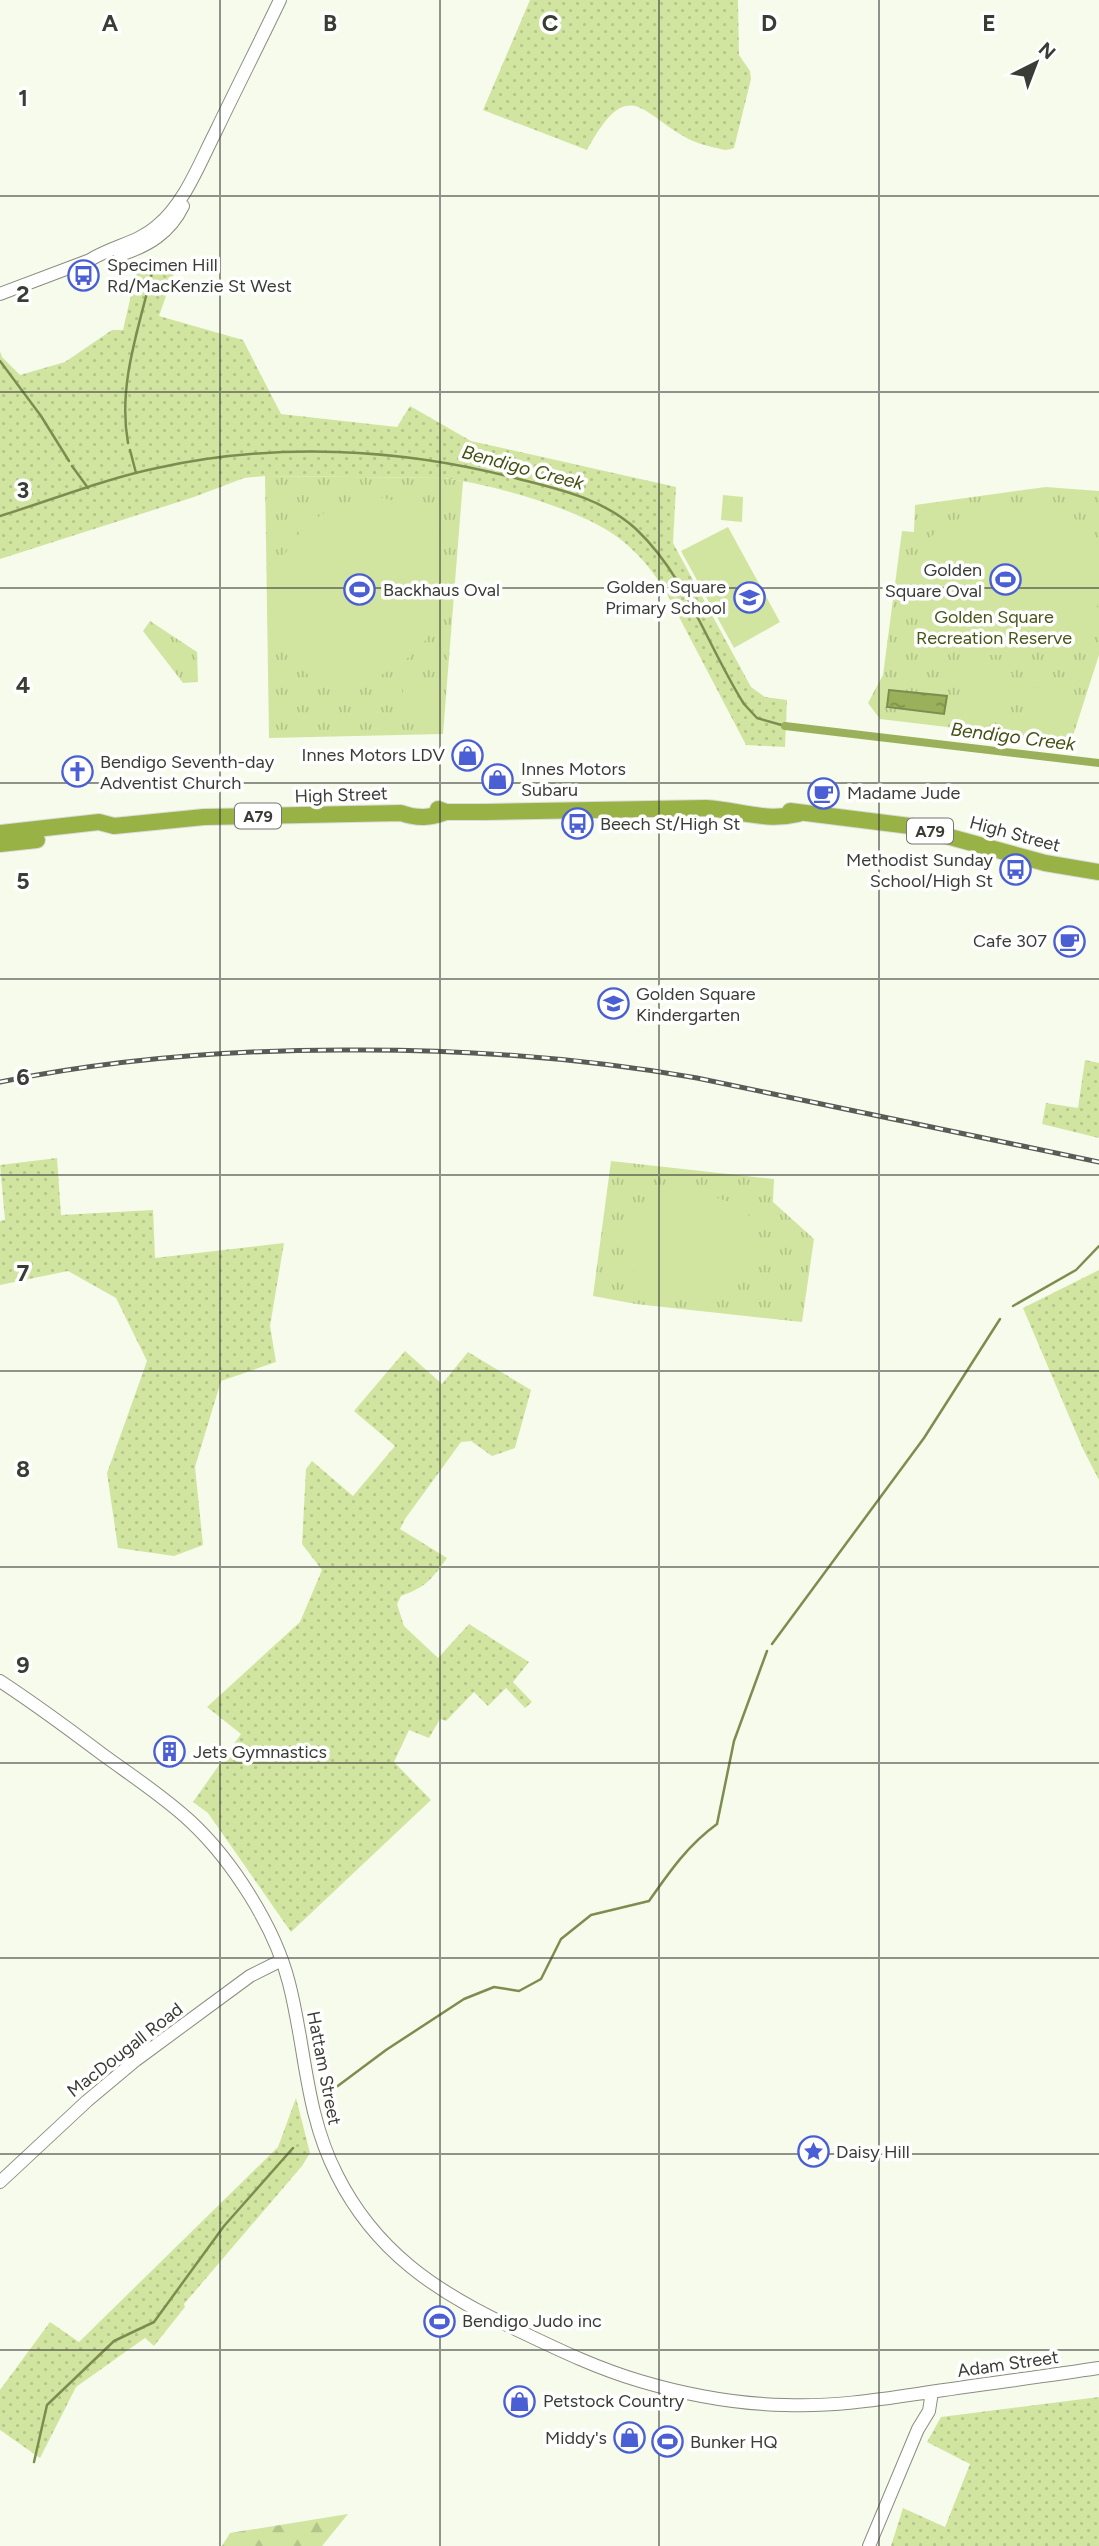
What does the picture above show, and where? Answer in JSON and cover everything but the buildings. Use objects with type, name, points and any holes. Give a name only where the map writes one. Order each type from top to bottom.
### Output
[{"type":"highway","name":"High Street","points":[[0,833],[99,822],[114,825],[204,817],[401,813],[412,807],[431,807],[446,811],[730,809],[744,815],[780,818],[797,814],[910,827],[1052,864],[1099,873]]},
{"type":"highway","name":"High Street","points":[[0,844],[101,832],[114,825]]},
{"type":"main road","points":[[0,294],[90,260],[164,227],[200,163],[280,0]]},
{"type":"main road","name":"Hattam Street","points":[[0,1681],[155,1793],[192,1824],[222,1858],[249,1896],[267,1927],[292,1993],[313,2117],[335,2173],[354,2205],[380,2239],[404,2263],[440,2290],[506,2325],[592,2365],[639,2381],[747,2403],[800,2406],[861,2403],[927,2393]]},
{"type":"main road","name":"MacDougall Road","points":[[0,2182],[87,2101],[136,2060],[250,1976],[282,1961]]},
{"type":"main road","name":"Adam Street","points":[[927,2393],[1099,2368]]},
{"type":"main road","points":[[869,2546],[918,2429],[929,2411],[927,2393]]},
{"type":"green space","points":[[530,0],[738,0],[739,55],[750,71],[751,79],[734,148],[718,149],[687,138],[642,109],[630,105],[617,110],[603,124],[587,150],[483,110]]},
{"type":"green space","points":[[149,259],[175,270],[159,316],[243,340],[281,414],[397,427],[410,406],[471,441],[676,487],[673,543],[751,687],[765,697],[787,700],[785,747],[746,745],[666,592],[656,576],[631,548],[616,536],[579,516],[533,499],[485,486],[443,478],[244,478],[194,497],[0,559],[0,351],[2,357],[20,375],[65,362],[112,330],[123,330],[138,265],[135,263]]},
{"type":"green space","points":[[265,476],[443,478],[463,481],[443,734],[269,738]]},
{"type":"green space","name":"Golden Square Recreation Reserve","points":[[1046,487],[1099,491],[1099,655],[1071,742],[880,719],[868,703],[883,675],[902,531],[914,532],[915,505]]},
{"type":"green space","points":[[723,495],[743,497],[742,522],[721,520]]},
{"type":"green space","name":"Backhaus Oval","points":[[378,497],[397,502],[414,511],[438,538],[449,574],[448,593],[442,613],[432,632],[418,649],[381,675],[361,682],[339,683],[319,679],[293,662],[277,636],[272,612],[278,569],[301,532],[317,518],[335,507]]},
{"type":"green space","name":"Golden Square Oval","points":[[1007,507],[1036,507],[1072,517],[1088,528],[1098,543],[1099,596],[1090,621],[1079,631],[1052,646],[1006,655],[961,652],[937,641],[920,624],[912,600],[913,567],[923,546],[950,523],[977,512]]},
{"type":"green space","points":[[728,527],[780,622],[734,648],[681,551]]},
{"type":"green space","points":[[150,621],[197,652],[198,682],[183,683],[143,631]]},
{"type":"green space","points":[[969,668],[1012,673],[1007,718],[964,714]]},
{"type":"green space","points":[[439,685],[439,703],[403,703],[403,686]]},
{"type":"green space","points":[[1030,687],[1075,692],[1070,737],[1025,732]]},
{"type":"green space","points":[[438,705],[439,723],[403,723],[402,706]]},
{"type":"green space","points":[[1085,1060],[1099,1063],[1099,1138],[1042,1124],[1046,1103],[1078,1108]]},
{"type":"green space","points":[[57,1158],[61,1215],[153,1210],[155,1258],[284,1243],[270,1326],[276,1362],[221,1381],[195,1467],[203,1545],[174,1556],[118,1548],[107,1473],[147,1361],[116,1298],[68,1271],[0,1285],[0,1221],[5,1220],[0,1165]]},
{"type":"green space","points":[[611,1161],[774,1179],[773,1202],[814,1239],[802,1322],[636,1304],[593,1296]]},
{"type":"green space","points":[[677,1193],[725,1200],[750,1217],[757,1229],[758,1255],[744,1279],[733,1288],[709,1297],[678,1297],[657,1291],[635,1272],[625,1247],[626,1234],[632,1221],[655,1201]]},
{"type":"green space","points":[[1099,1270],[1099,1480],[1083,1449],[1023,1308]]},
{"type":"green space","points":[[405,1351],[442,1384],[468,1352],[531,1390],[515,1448],[492,1456],[471,1441],[461,1442],[405,1519],[400,1529],[447,1558],[427,1582],[401,1596],[397,1604],[404,1626],[438,1658],[469,1624],[529,1662],[513,1682],[532,1702],[525,1708],[506,1688],[488,1706],[474,1692],[446,1721],[440,1719],[429,1738],[409,1730],[394,1762],[431,1800],[291,1932],[208,1813],[193,1802],[241,1734],[207,1707],[300,1622],[322,1570],[302,1544],[306,1469],[312,1461],[353,1496],[395,1446],[354,1411]]},
{"type":"green space","points":[[296,2098],[310,2153],[302,2166],[184,2304],[185,2307],[154,2346],[145,2338],[76,2387],[40,2458],[0,2430],[0,2390],[50,2322],[79,2342],[278,2147]]},
{"type":"green space","points":[[1099,2397],[1099,2546],[891,2546],[903,2508],[945,2527],[970,2464],[927,2442],[941,2417]]},
{"type":"green space","points":[[348,2514],[322,2546],[222,2546],[230,2533]]},
{"type":"water","points":[[889,690],[947,696],[944,714],[887,707]]},
{"type":"waterway","points":[[128,443],[125,420],[128,375],[154,264]]},
{"type":"waterway","points":[[0,361],[41,416],[69,461]]},
{"type":"waterway","points":[[130,450],[136,473]]},
{"type":"waterway","name":"Bendigo Creek","points":[[0,516],[137,473],[246,454],[337,452],[382,455],[471,468],[547,486],[609,509],[636,529],[654,548],[683,590],[744,704],[757,718],[785,726]]},
{"type":"waterway","points":[[72,466],[88,488]]},
{"type":"waterway","name":"Bendigo Creek","points":[[785,726],[1099,763]]},
{"type":"waterway","points":[[1013,1306],[1076,1270],[1099,1246]]},
{"type":"waterway","points":[[772,1644],[924,1438],[1000,1319]]},
{"type":"waterway","points":[[323,2097],[386,2050],[464,1999],[494,1987],[519,1991],[541,1979],[561,1939],[591,1915],[649,1901],[688,1850],[717,1824],[734,1741],[767,1651]]},
{"type":"waterway","points":[[34,2462],[47,2405],[114,2341],[154,2322],[224,2226],[293,2148]]},
{"type":"railway","points":[[0,1082],[85,1067],[171,1057],[256,1052],[388,1050],[521,1056],[697,1078],[1099,1162]]},
{"type":"place","name":"Specimen Hill Rd/MacKenzie St West","points":[[84,275]]},
{"type":"place","name":"Golden Square Oval","points":[[1005,580]]},
{"type":"place","name":"Backhaus Oval","points":[[360,590]]},
{"type":"place","name":"Golden Square Primary School","points":[[749,597]]},
{"type":"place","name":"Innes Motors LDV","points":[[468,755]]},
{"type":"place","name":"Bendigo Seventh-day Adventist Church","points":[[77,772]]},
{"type":"place","name":"Innes Motors Subaru","points":[[498,779]]},
{"type":"place","name":"Madame Jude","points":[[824,793]]},
{"type":"place","name":"Beech St/High St","points":[[577,824]]},
{"type":"place","name":"Methodist Sunday School/High St","points":[[1016,870]]},
{"type":"place","name":"Cafe 307","points":[[1070,941]]},
{"type":"place","name":"Golden Square Kindergarten","points":[[613,1004]]},
{"type":"place","name":"Jets Gymnastics","points":[[170,1752]]},
{"type":"place","name":"Daisy Hill","points":[[813,2152]]},
{"type":"place","name":"Bendigo Judo inc","points":[[439,2321]]},
{"type":"place","name":"Petstock Country","points":[[520,2401]]},
{"type":"place","name":"Middy's","points":[[630,2438]]},
{"type":"place","name":"Bunker HQ","points":[[667,2442]]}]
